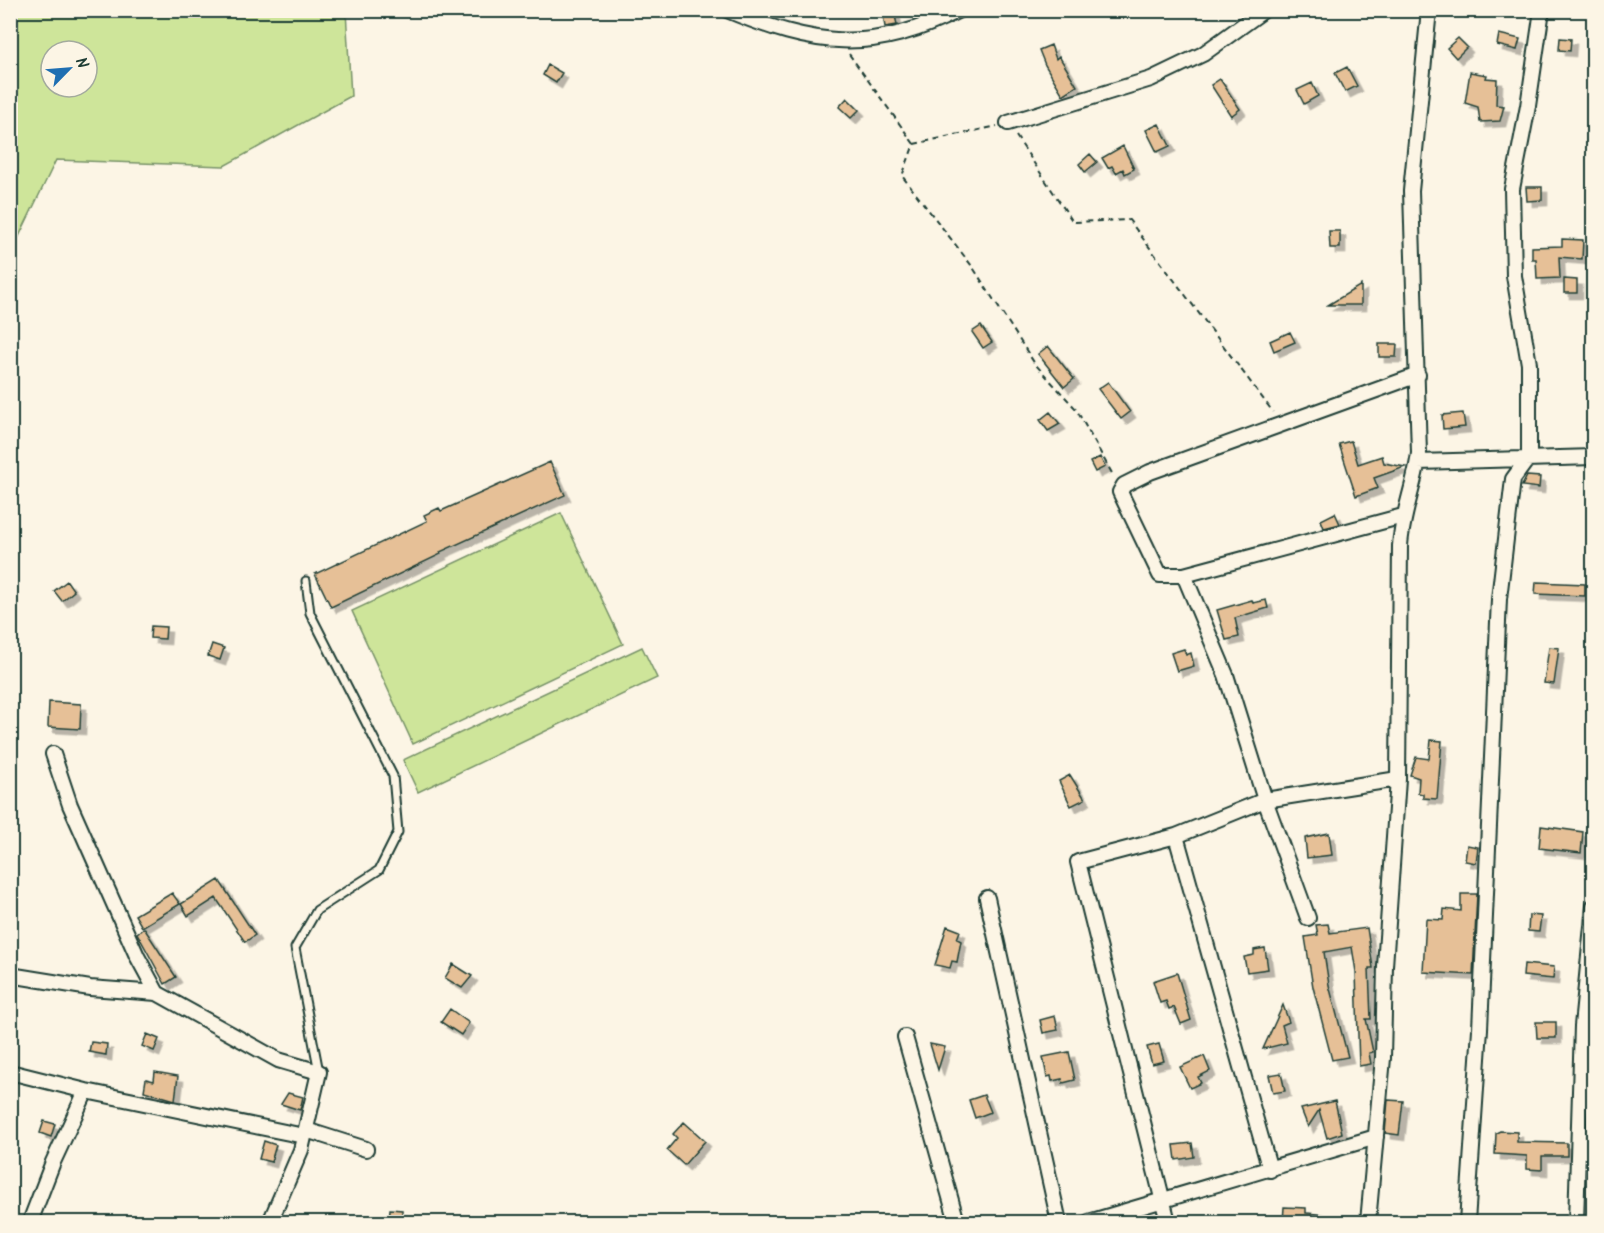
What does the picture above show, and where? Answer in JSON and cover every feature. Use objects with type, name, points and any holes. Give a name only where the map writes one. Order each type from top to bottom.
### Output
[{"type":"street","points":[[727,10],[762,25],[841,43],[898,34],[938,22],[959,10]]},
{"type":"street","points":[[1008,123],[1151,79],[1203,54],[1264,10]]},
{"type":"street","points":[[1368,1222],[1376,1137],[1398,780],[1400,546],[1403,516],[1418,462],[1418,375],[1411,191],[1429,10]]},
{"type":"street","points":[[1467,1222],[1480,1029],[1499,599],[1513,479],[1529,457],[1529,364],[1514,276],[1512,189],[1542,10]]},
{"type":"street","points":[[1403,516],[1184,575],[1160,575],[1120,492],[1124,485],[1150,472],[1418,375]]},
{"type":"street","points":[[1418,462],[1529,457],[1593,457]]},
{"type":"street","points":[[1184,575],[1226,675],[1265,800],[1308,918]]},
{"type":"street","points":[[52,754],[70,805],[137,956],[157,993]]},
{"type":"street","points":[[1168,1222],[1078,862],[1176,836],[1265,800],[1398,780]]},
{"type":"street","points":[[1176,836],[1270,1170]]},
{"type":"street","points":[[987,898],[1059,1222]]},
{"type":"street","points":[[1576,1222],[1587,1104],[1593,906]]},
{"type":"street","points":[[10,975],[90,988],[157,993],[278,1060],[319,1072],[301,1150],[270,1222]]},
{"type":"street","points":[[905,1037],[957,1222]]},
{"type":"street","points":[[10,1072],[86,1091],[305,1133],[366,1149]]},
{"type":"street","points":[[30,1222],[53,1161],[86,1091]]},
{"type":"street","points":[[1089,1222],[1376,1137]]},
{"type":"lane","points":[[306,581],[310,613],[393,776],[398,832],[379,870],[318,910],[295,948],[319,1072]]},
{"type":"path","points":[[841,43],[915,144]]},
{"type":"path","points":[[915,144],[1008,123],[1073,222],[1129,220],[1282,424]]},
{"type":"path","points":[[915,144],[902,176],[972,266],[1035,364],[1076,409],[1113,473],[1120,492]]},
{"type":"green space","points":[[11,10],[346,11],[351,96],[224,166],[56,160],[11,253]]},
{"type":"green space","points":[[561,513],[623,644],[413,744],[352,611]]},
{"type":"green space","points":[[642,647],[657,678],[418,792],[403,760]]},
{"type":"building","points":[[882,10],[894,10],[897,25],[885,27]]},
{"type":"building","points":[[1499,34],[1520,39],[1517,50],[1497,45]]},
{"type":"building","points":[[1458,38],[1467,47],[1456,58],[1447,48]]},
{"type":"building","points":[[1560,38],[1571,39],[1570,51],[1559,50]]},
{"type":"building","points":[[1051,45],[1056,59],[1059,56],[1077,86],[1063,95],[1039,50]]},
{"type":"building","points":[[548,65],[562,73],[556,83],[543,75]]},
{"type":"building","points":[[1347,67],[1357,86],[1345,92],[1335,73]]},
{"type":"building","points":[[1470,72],[1497,79],[1496,105],[1504,106],[1500,121],[1480,122],[1478,107],[1465,103]]},
{"type":"building","points":[[1220,79],[1240,109],[1231,116],[1211,85]]},
{"type":"building","points":[[1312,83],[1318,96],[1304,104],[1297,90]]},
{"type":"building","points":[[847,98],[859,110],[851,118],[839,107]]},
{"type":"building","points":[[1159,124],[1170,146],[1157,152],[1146,130]]},
{"type":"building","points":[[1123,146],[1134,169],[1125,174],[1123,169],[1116,173],[1112,166],[1108,168],[1102,158]]},
{"type":"building","points":[[1090,154],[1097,162],[1085,172],[1079,164]]},
{"type":"building","points":[[1526,187],[1542,187],[1542,200],[1527,201]]},
{"type":"building","points":[[1329,231],[1340,231],[1340,248],[1330,248]]},
{"type":"building","points":[[1562,239],[1583,240],[1582,259],[1559,257],[1560,278],[1537,279],[1536,259],[1532,259],[1532,247],[1562,246]]},
{"type":"building","points":[[1564,279],[1577,280],[1577,293],[1564,293]]},
{"type":"building","points":[[1361,285],[1361,305],[1328,305]]},
{"type":"building","points":[[981,326],[992,342],[983,348],[972,332]]},
{"type":"building","points":[[1290,332],[1295,342],[1274,351],[1270,341]]},
{"type":"building","points":[[1379,344],[1397,344],[1396,357],[1379,357]]},
{"type":"building","points":[[1048,346],[1074,379],[1064,387],[1038,354]]},
{"type":"building","points":[[1108,382],[1130,412],[1121,419],[1098,389]]},
{"type":"building","points":[[1050,412],[1060,424],[1048,431],[1040,420]]},
{"type":"building","points":[[1463,413],[1465,427],[1443,429],[1442,415]]},
{"type":"building","points":[[1351,441],[1358,464],[1382,456],[1384,463],[1405,467],[1374,478],[1378,488],[1356,496],[1339,444]]},
{"type":"building","points":[[1100,457],[1105,467],[1095,472],[1090,462]]},
{"type":"building","points":[[550,462],[565,495],[440,552],[441,554],[331,607],[315,574],[427,521],[424,515],[439,508],[441,511]]},
{"type":"building","points":[[1527,476],[1540,477],[1539,488],[1522,486]]},
{"type":"building","points":[[1335,513],[1340,524],[1324,528],[1321,520]]},
{"type":"building","points":[[67,581],[74,591],[62,601],[54,591]]},
{"type":"building","points":[[1536,582],[1585,584],[1585,596],[1535,594]]},
{"type":"building","points":[[1252,600],[1253,603],[1266,600],[1268,608],[1235,618],[1239,637],[1226,640],[1217,610]]},
{"type":"building","points":[[151,626],[166,627],[165,639],[150,638]]},
{"type":"building","points":[[212,644],[224,648],[220,660],[208,656]]},
{"type":"building","points":[[1549,647],[1559,648],[1554,684],[1544,683]]},
{"type":"building","points":[[1184,649],[1186,655],[1191,653],[1194,666],[1177,671],[1171,653]]},
{"type":"building","points":[[49,702],[81,704],[80,729],[48,727]]},
{"type":"building","points":[[1431,740],[1442,741],[1437,799],[1423,798],[1423,794],[1418,793],[1419,778],[1410,775],[1416,757],[1429,759]]},
{"type":"building","points":[[1070,775],[1085,799],[1071,806],[1059,781]]},
{"type":"building","points":[[1541,826],[1583,832],[1581,853],[1539,848]]},
{"type":"building","points":[[1329,833],[1332,855],[1307,858],[1305,838]]},
{"type":"building","points":[[1467,845],[1478,847],[1476,863],[1465,861]]},
{"type":"building","points":[[219,880],[255,935],[245,942],[216,898],[188,916],[181,904]]},
{"type":"building","points":[[172,893],[180,904],[142,927],[135,915]]},
{"type":"building","points":[[1461,894],[1477,894],[1473,975],[1423,972],[1426,919],[1443,920],[1444,909],[1461,911]]},
{"type":"building","points":[[1529,915],[1541,916],[1539,932],[1528,931]]},
{"type":"building","points":[[1328,924],[1330,933],[1367,928],[1373,968],[1369,968],[1371,1019],[1366,1019],[1373,1052],[1369,1053],[1371,1064],[1359,1066],[1356,972],[1352,947],[1324,952],[1329,985],[1348,1057],[1332,1060],[1313,987],[1305,937],[1318,935],[1316,925]]},
{"type":"building","points":[[947,926],[960,931],[957,939],[961,941],[957,962],[952,961],[950,968],[935,965]]},
{"type":"building","points":[[144,928],[176,977],[165,984],[137,933]]},
{"type":"building","points":[[1265,948],[1268,969],[1247,972],[1244,957],[1254,955],[1254,950]]},
{"type":"building","points":[[453,964],[472,976],[462,988],[445,978]]},
{"type":"building","points":[[1524,964],[1554,967],[1553,979],[1523,976]]},
{"type":"building","points":[[1177,973],[1191,1020],[1181,1024],[1174,1007],[1169,1009],[1166,1001],[1160,1003],[1153,981]]},
{"type":"building","points":[[1283,1005],[1289,1022],[1282,1025],[1287,1043],[1263,1049]]},
{"type":"building","points":[[450,1009],[469,1023],[461,1035],[441,1022]]},
{"type":"building","points":[[1055,1016],[1058,1030],[1043,1033],[1040,1020]]},
{"type":"building","points":[[1536,1022],[1556,1022],[1556,1038],[1537,1038]]},
{"type":"building","points":[[147,1034],[159,1039],[154,1051],[142,1046]]},
{"type":"building","points":[[91,1042],[107,1044],[106,1055],[89,1052]]},
{"type":"building","points":[[930,1044],[945,1047],[938,1070]]},
{"type":"building","points":[[1159,1044],[1164,1061],[1152,1064],[1147,1047]]},
{"type":"building","points":[[1069,1052],[1075,1080],[1063,1083],[1062,1079],[1052,1081],[1051,1076],[1047,1077],[1043,1057]]},
{"type":"building","points":[[1204,1056],[1210,1071],[1198,1077],[1201,1083],[1190,1088],[1180,1067]]},
{"type":"building","points":[[155,1072],[178,1076],[175,1100],[144,1091],[146,1079],[154,1081]]},
{"type":"building","points":[[1281,1073],[1285,1091],[1273,1093],[1269,1075]]},
{"type":"building","points":[[288,1093],[303,1097],[300,1110],[281,1104]]},
{"type":"building","points":[[984,1095],[991,1112],[975,1118],[969,1100]]},
{"type":"building","points":[[1388,1100],[1403,1101],[1399,1135],[1385,1133]]},
{"type":"building","points":[[1335,1101],[1342,1133],[1327,1138],[1319,1110],[1308,1127],[1301,1109]]},
{"type":"building","points":[[44,1121],[55,1124],[51,1137],[40,1133]]},
{"type":"building","points":[[684,1122],[705,1141],[684,1165],[667,1150],[677,1138],[673,1134]]},
{"type":"building","points":[[1500,1131],[1517,1132],[1517,1142],[1567,1143],[1567,1156],[1542,1156],[1542,1170],[1527,1169],[1527,1156],[1495,1154],[1496,1133]]},
{"type":"building","points":[[264,1141],[276,1145],[271,1162],[259,1159]]},
{"type":"building","points":[[1192,1143],[1194,1157],[1176,1160],[1174,1145]]},
{"type":"building","points":[[1284,1207],[1306,1208],[1306,1213],[1327,1215],[1327,1222],[1283,1222]]},
{"type":"building","points":[[390,1209],[402,1210],[402,1222],[389,1222]]}]
